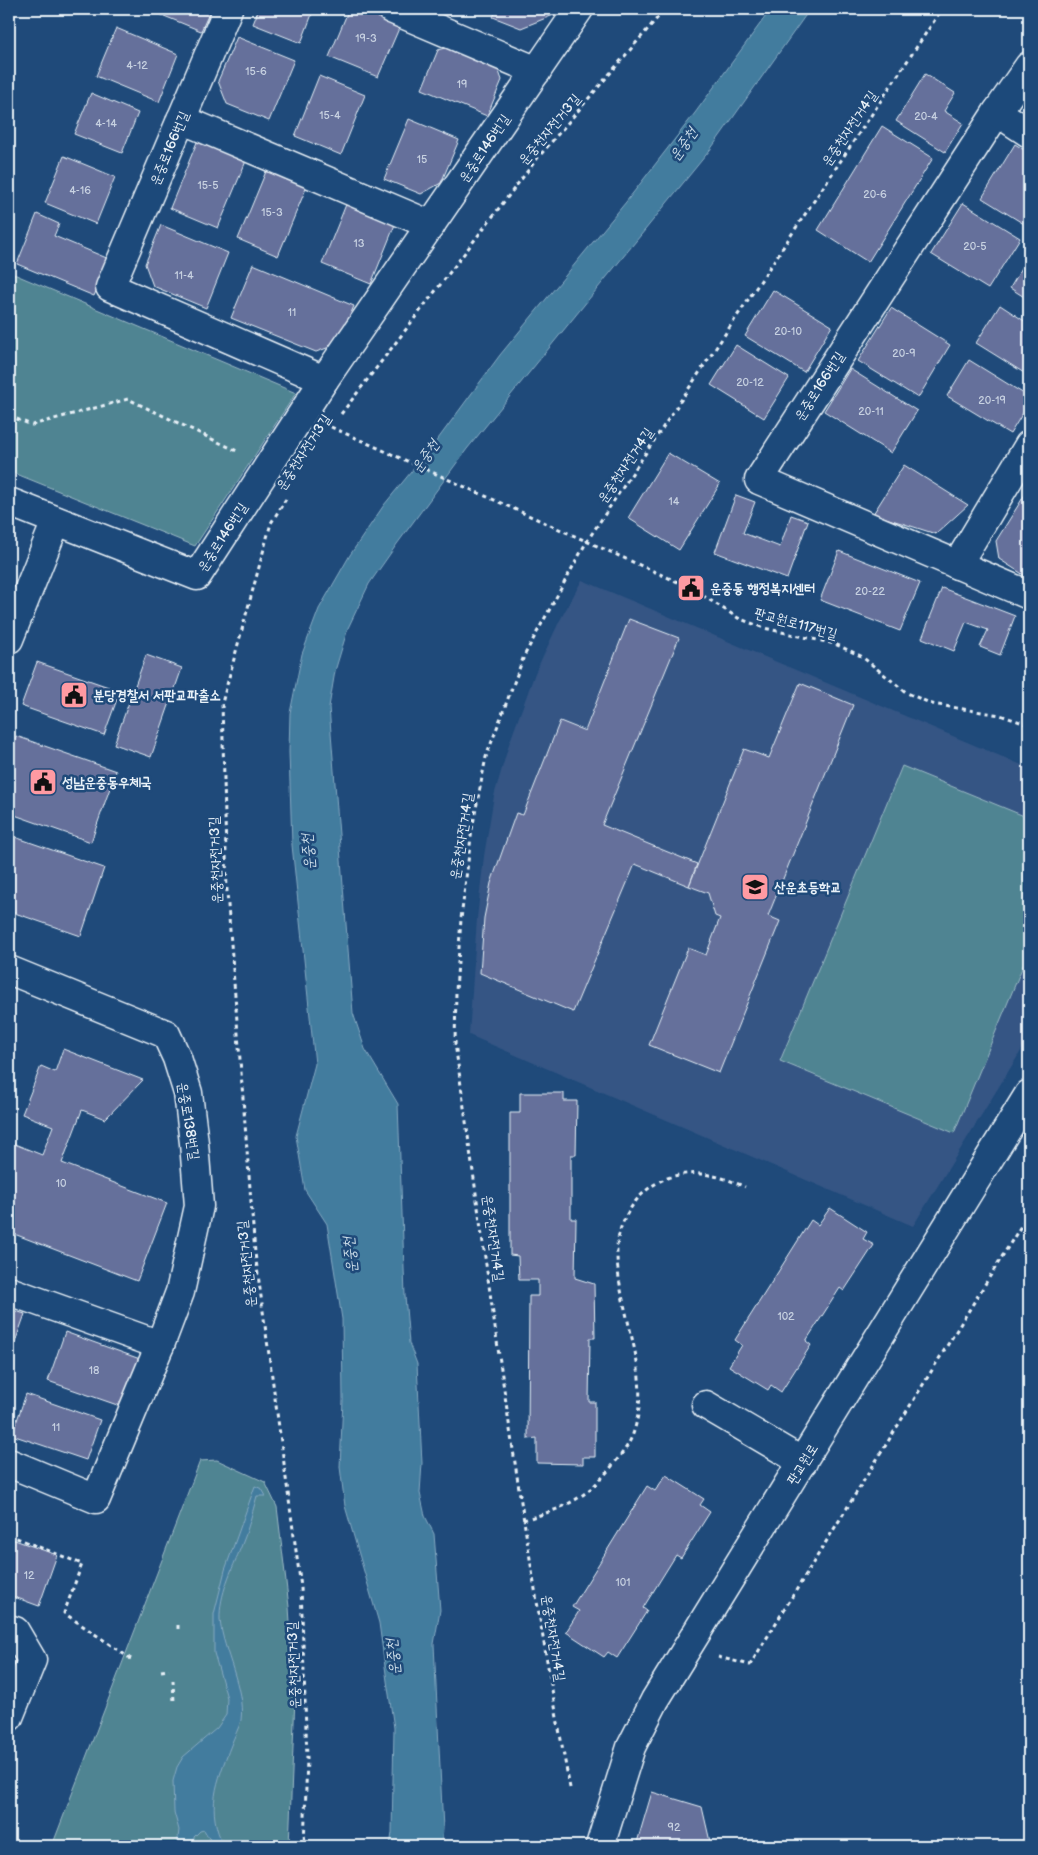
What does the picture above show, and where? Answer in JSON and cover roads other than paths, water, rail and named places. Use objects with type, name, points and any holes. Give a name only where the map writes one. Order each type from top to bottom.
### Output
[{"type":"street","name":"운중로166번길","points":[[228,9],[110,287],[324,380]]},
{"type":"street","points":[[391,9],[536,71]]},
{"type":"street","name":"운중로146번길","points":[[9,502],[197,576],[324,380],[579,9]]},
{"type":"street","name":"운중로166번길","points":[[1029,66],[996,112],[759,480],[1029,595]]},
{"type":"street","points":[[996,112],[1029,133]]},
{"type":"street","points":[[181,119],[431,225]]},
{"type":"street","points":[[957,565],[1029,445]]},
{"type":"street","points":[[9,639],[56,521]]},
{"type":"street","name":"운중로138번길","points":[[9,970],[166,1034],[188,1093],[199,1206],[180,1292],[96,1499],[9,1463]]},
{"type":"street","name":"판교원로","points":[[600,1846],[631,1747],[655,1700],[1029,1094]]},
{"type":"street","points":[[9,1291],[160,1345]]},
{"type":"street","points":[[706,1405],[803,1462]]},
{"type":"street","points":[[9,1629],[15,1631],[32,1660],[9,1717]]},
{"type":"water","name":"운중천","points":[[771,9],[810,9],[710,150],[467,449],[397,544],[369,584],[348,628],[335,671],[329,707],[353,1013],[365,1049],[398,1104],[405,1296],[409,1343],[417,1364],[422,1463],[420,1493],[425,1516],[434,1534],[440,1610],[434,1644],[443,1829],[441,1846],[390,1846],[392,1833],[394,1728],[379,1623],[345,1506],[340,1467],[343,1400],[342,1319],[327,1224],[305,1190],[296,1136],[315,1064],[292,845],[289,752],[290,713],[302,654],[319,609],[350,555],[384,505],[438,439],[500,355],[626,202],[695,113]]},
{"type":"water","points":[[255,1486],[262,1489],[266,1496],[257,1496],[246,1535],[227,1582],[220,1610],[222,1632],[237,1682],[241,1708],[241,1720],[221,1771],[215,1795],[215,1820],[224,1846],[211,1846],[212,1843],[204,1830],[194,1837],[194,1846],[177,1846],[179,1830],[174,1812],[173,1781],[177,1767],[183,1757],[217,1728],[226,1715],[227,1698],[214,1653],[214,1614],[225,1570]]},
{"type":"place","name":"운중동 행정복지센터","points":[[691,588]]},
{"type":"place","name":"분당경찰서 서판교파출소","points":[[74,695]]},
{"type":"place","name":"성남운중동우체국","points":[[43,782]]},
{"type":"place","name":"산운초등학교","points":[[755,887]]}]
